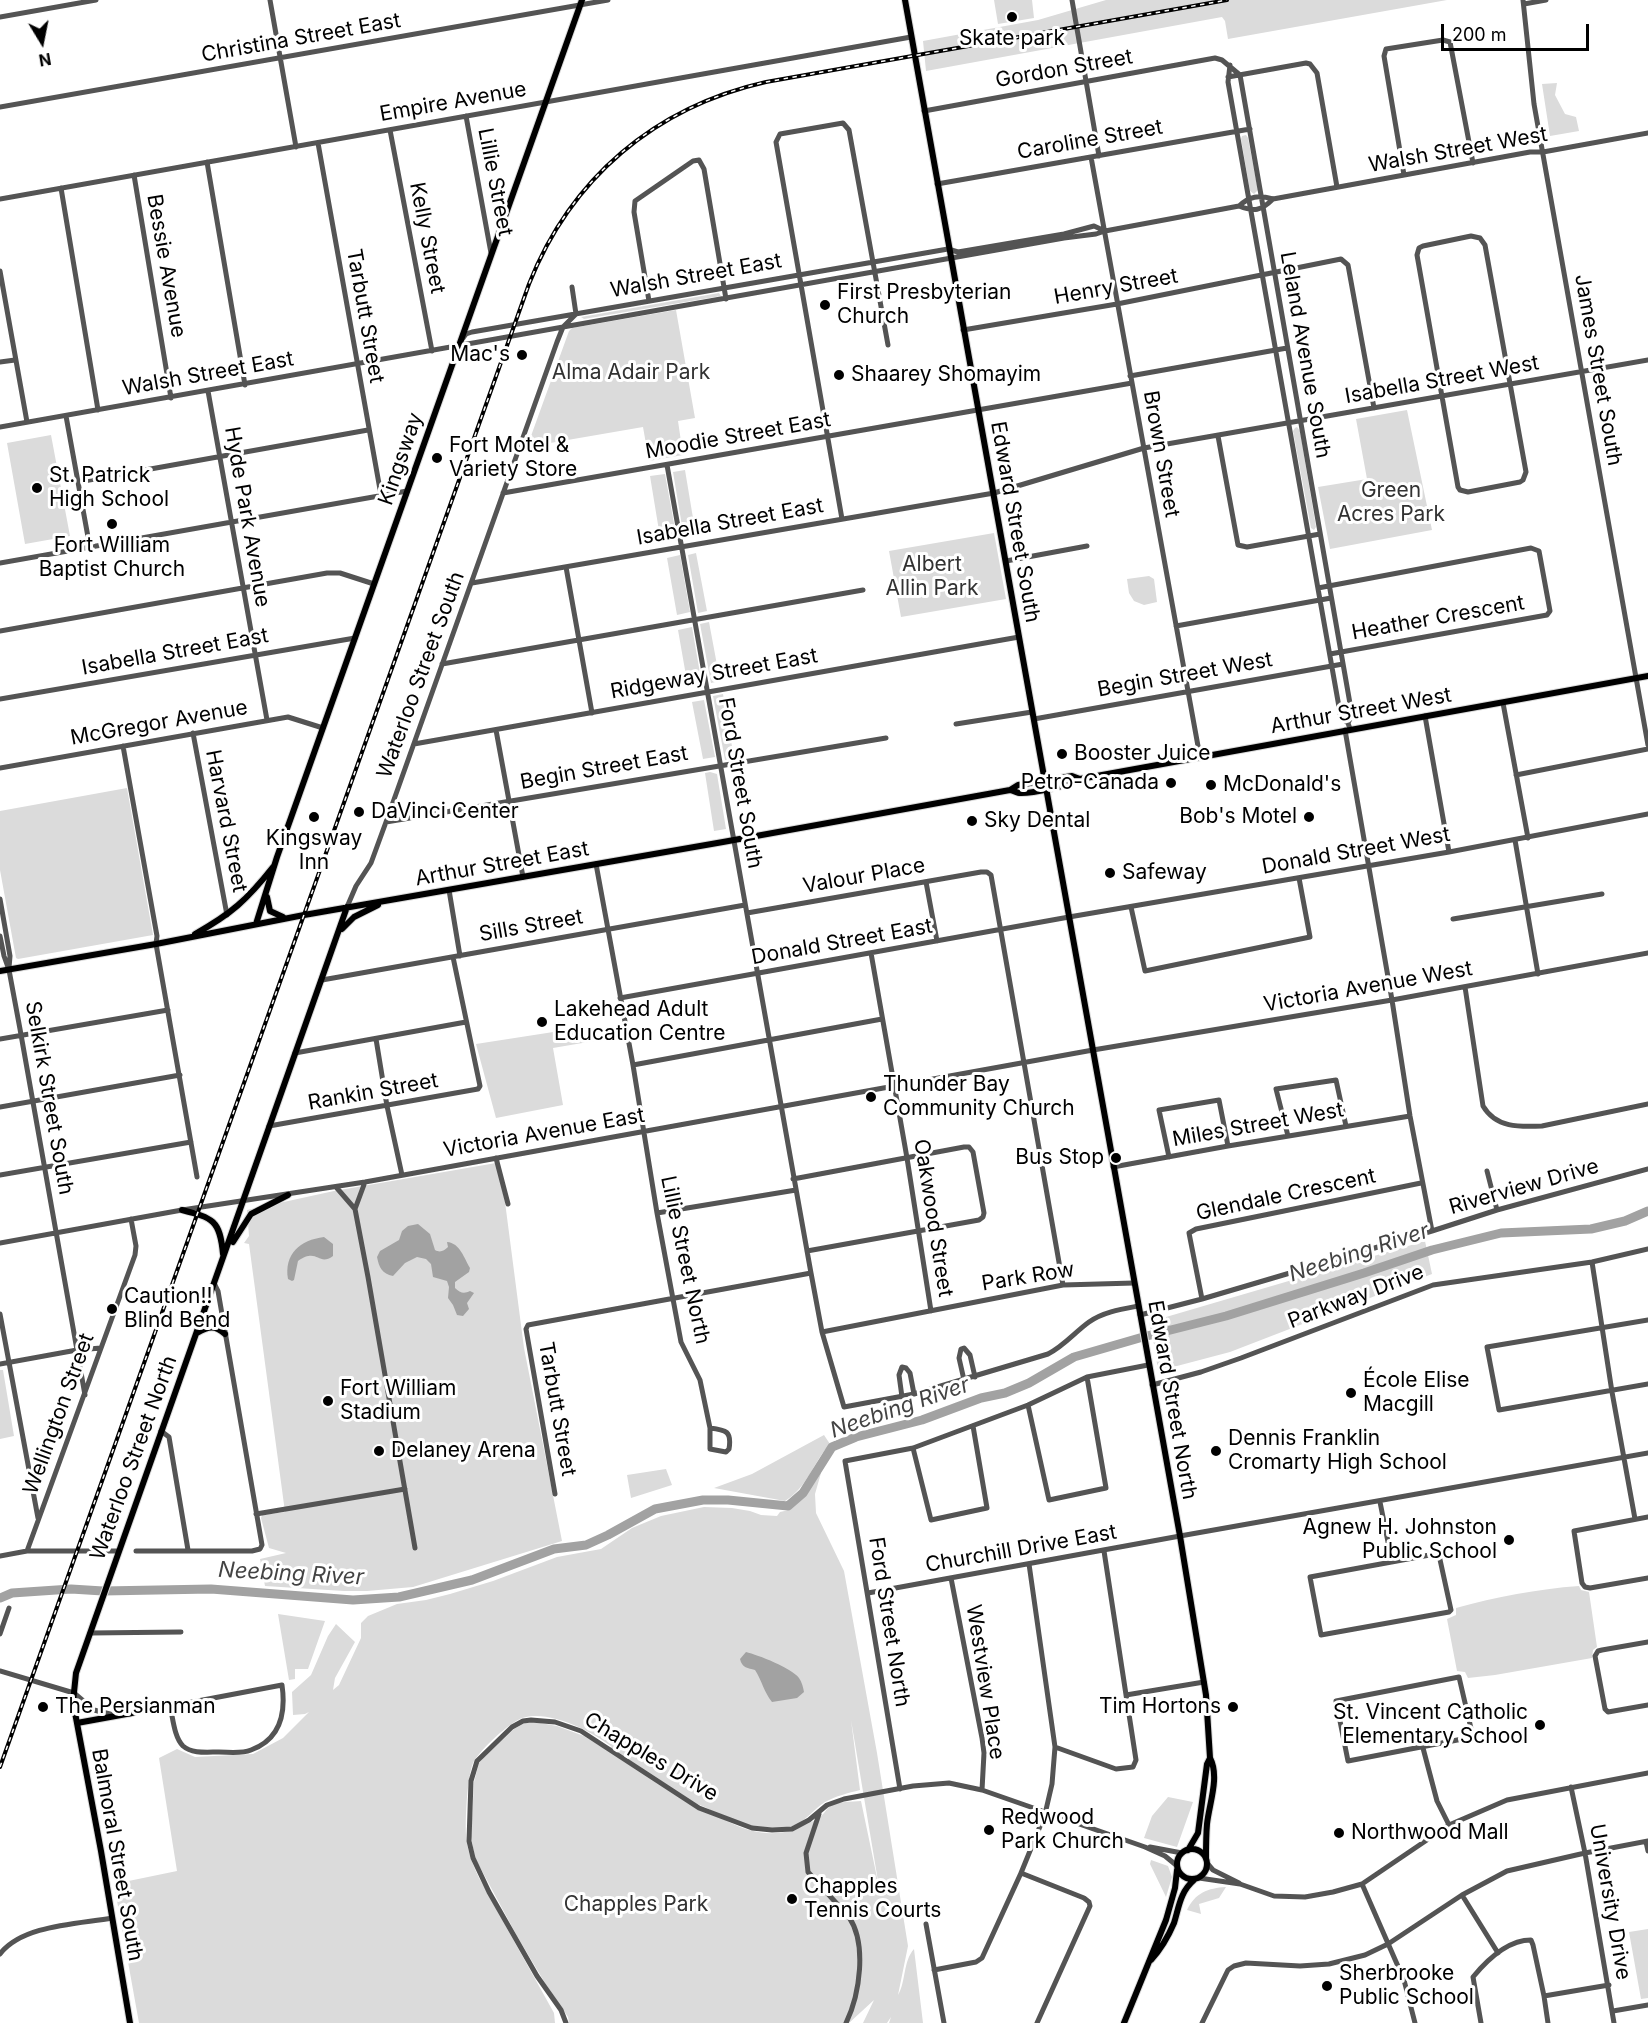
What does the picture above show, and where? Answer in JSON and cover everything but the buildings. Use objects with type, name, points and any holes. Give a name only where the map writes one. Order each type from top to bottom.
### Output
[{"type":"main road","name":"Edward Street South","points":[[905,0],[1093,1050]]},
{"type":"main road","name":"Kingsway","points":[[255,924],[457,347],[565,52],[581,2]]},
{"type":"main road","name":"Arthur Street West","points":[[1045,780],[1072,776],[1080,779],[1348,728],[1503,703],[1648,676]]},
{"type":"main road","name":"Arthur Street West","points":[[1046,789],[1076,783],[1080,779]]},
{"type":"main road","name":"Arthur Street East","points":[[0,971],[1010,790],[1018,785],[1045,780]]},
{"type":"main road","name":"Arthur Street East","points":[[1010,790],[1019,793],[1046,789]]},
{"type":"main road","points":[[188,938],[227,915],[250,896],[275,864]]},
{"type":"main road","points":[[275,864],[266,900],[270,911],[287,918]]},
{"type":"main road","points":[[340,931],[354,916],[388,900]]},
{"type":"main road","name":"Waterloo Street South","points":[[244,1201],[347,907]]},
{"type":"main road","name":"Edward Street North","points":[[1093,1050],[1204,1682],[1210,1758],[1214,1765],[1207,1823],[1207,1860]]},
{"type":"main road","points":[[224,1258],[240,1229],[251,1215],[288,1195]]},
{"type":"main road","name":"Waterloo Street North","points":[[74,1694],[76,1673],[118,1551],[244,1201]]},
{"type":"main road","points":[[182,1210],[206,1216],[215,1223],[220,1230],[224,1258]]},
{"type":"main road","points":[[196,1333],[214,1326],[225,1334]]},
{"type":"main road","name":"Balmoral Street South","points":[[74,1694],[73,1702],[130,2023]]},
{"type":"main road","points":[[77,1723],[132,1713]]},
{"type":"main road","name":"Edward Street North","points":[[1185,1851],[1198,1833],[1207,1764],[1210,1758]]},
{"type":"main road","points":[[1124,2023],[1171,1905],[1177,1860],[1185,1851],[1200,1852],[1207,1860],[1206,1871],[1184,1891],[1165,1941],[1149,1963]]},
{"type":"main road","points":[[1177,1868],[1184,1878],[1197,1879]]},
{"type":"street","points":[[0,17],[96,0]]},
{"type":"street","points":[[270,0],[296,147]]},
{"type":"street","name":"Christina Street East","points":[[0,107],[280,59],[581,2],[608,0]]},
{"type":"street","points":[[1072,0],[1099,156]]},
{"type":"street","points":[[1524,2],[1546,0]]},
{"type":"street","name":"James Street South","points":[[1524,2],[1532,85],[1543,152],[1648,747]]},
{"type":"street","name":"Empire Avenue","points":[[0,199],[911,37]]},
{"type":"street","points":[[1404,175],[1384,56],[1386,50],[1393,48],[1443,40],[1450,42],[1473,163]]},
{"type":"street","name":"Gordon Street","points":[[924,111],[1209,59],[1219,58],[1230,65]]},
{"type":"street","points":[[1228,78],[1306,63],[1314,68],[1317,73],[1337,187]]},
{"type":"street","points":[[1230,65],[1240,75]]},
{"type":"street","name":"Leland Avenue South","points":[[1230,65],[1228,78],[1248,198],[1341,718],[1348,728],[1421,1183],[1432,1231]]},
{"type":"street","name":"Leland Avenue South","points":[[1240,75],[1352,716],[1348,728]]},
{"type":"street","name":"Lillie Street","points":[[466,116],[492,254]]},
{"type":"street","points":[[842,519],[776,139],[783,133],[839,123],[846,124],[849,130],[888,345]]},
{"type":"street","name":"Caroline Street","points":[[937,184],[1250,129]]},
{"type":"street","name":"Kelly Street","points":[[390,130],[432,351]]},
{"type":"street","name":"Walsh Street West","points":[[1261,195],[1273,199],[1648,133]]},
{"type":"street","name":"Tarbutt Street","points":[[318,143],[381,495]]},
{"type":"street","name":"Brown Street","points":[[1092,157],[1200,757]]},
{"type":"street","points":[[650,301],[634,212],[635,201],[693,161],[699,160],[704,169],[726,298]]},
{"type":"street","points":[[207,162],[245,385]]},
{"type":"street","name":"Bessie Avenue","points":[[134,176],[171,398]]},
{"type":"street","points":[[61,188],[98,410]]},
{"type":"street","points":[[950,258],[1096,234],[1239,206],[1248,198],[1261,195]]},
{"type":"street","points":[[1239,206],[1251,211],[1263,209],[1273,199]]},
{"type":"street","points":[[948,249],[958,252],[1064,234],[1094,226],[1104,231]]},
{"type":"street","points":[[1470,236],[1480,238],[1485,245],[1510,385],[1525,477],[1520,482],[1468,492],[1461,490],[1458,487],[1417,250],[1423,246],[1470,236]]},
{"type":"street","name":"Walsh Street East","points":[[457,347],[466,334],[472,332],[948,249]]},
{"type":"street","name":"Walsh Street East","points":[[0,427],[950,258]]},
{"type":"street","name":"Henry Street","points":[[963,330],[1117,304],[1341,259],[1347,262],[1374,408]]},
{"type":"street","points":[[0,271],[27,422]]},
{"type":"street","points":[[563,327],[576,314],[572,287]]},
{"type":"street","name":"Waterloo Street South","points":[[347,907],[356,886],[371,863],[563,327]]},
{"type":"street","points":[[1130,376],[1287,348]]},
{"type":"street","points":[[0,362],[15,360]]},
{"type":"street","name":"Isabella Street West","points":[[994,493],[1144,448],[1648,360]]},
{"type":"street","name":"Moodie Street East","points":[[503,493],[1132,383]]},
{"type":"street","name":"Hyde Park Avenue","points":[[208,391],[267,720]]},
{"type":"street","points":[[66,416],[90,548]]},
{"type":"street","points":[[78,482],[368,430]]},
{"type":"street","points":[[1218,436],[1238,545],[1247,547],[1320,534]]},
{"type":"street","name":"Ford Street South","points":[[667,465],[780,1107]]},
{"type":"street","points":[[0,563],[407,491]]},
{"type":"street","name":"Isabella Street East","points":[[472,583],[994,493]]},
{"type":"street","points":[[1006,561],[1087,546]]},
{"type":"street","name":"Heather Crescent","points":[[1318,588],[1534,548],[1540,554],[1549,614],[1330,654]]},
{"type":"street","points":[[566,567],[592,713]]},
{"type":"street","points":[[0,631],[334,573],[374,584]]},
{"type":"street","points":[[442,664],[863,590]]},
{"type":"street","points":[[1176,626],[1331,598]]},
{"type":"street","name":"Ridgeway Street East","points":[[414,744],[1019,637]]},
{"type":"street","name":"Isabella Street East","points":[[0,699],[355,638]]},
{"type":"street","name":"Begin Street West","points":[[956,724],[1187,692],[1343,664]]},
{"type":"street","points":[[1503,703],[1527,838]]},
{"type":"street","points":[[1425,716],[1449,852]]},
{"type":"street","name":"McGregor Avenue","points":[[0,768],[288,717],[323,728]]},
{"type":"street","points":[[496,730],[523,877]]},
{"type":"street","name":"Harvard Street","points":[[193,733],[227,915]]},
{"type":"street","name":"Begin Street East","points":[[386,822],[886,738]]},
{"type":"street","points":[[123,746],[197,1177]]},
{"type":"street","points":[[1516,774],[1648,747]]},
{"type":"street","name":"Donald Street West","points":[[1069,917],[1449,852],[1648,814]]},
{"type":"street","points":[[1515,840],[1538,974]]},
{"type":"street","name":"Lillie Street North","points":[[596,864],[681,1342],[700,1380],[710,1428],[710,1449],[726,1452],[729,1449],[727,1432],[710,1428]]},
{"type":"street","name":"Valour Place","points":[[747,913],[987,872],[993,878],[1002,929]]},
{"type":"street","points":[[1131,907],[1145,971],[1310,937],[1299,878]]},
{"type":"street","points":[[926,882],[937,941]]},
{"type":"street","points":[[449,890],[460,956]]},
{"type":"street","points":[[1453,919],[1602,894]]},
{"type":"street","name":"Selkirk Street South","points":[[0,902],[10,956],[9,970]]},
{"type":"street","name":"Sills Street","points":[[322,980],[745,905]]},
{"type":"street","name":"Donald Street East","points":[[620,998],[1069,917]]},
{"type":"street","points":[[1002,929],[1063,1286]]},
{"type":"street","name":"Selkirk Street South","points":[[0,936],[9,970],[85,1395]]},
{"type":"street","name":"Victoria Avenue West","points":[[1093,1050],[1392,1000],[1648,953]]},
{"type":"street","name":"Oakwood Street","points":[[871,954],[931,1311]]},
{"type":"street","points":[[296,1053],[466,1022],[453,957]]},
{"type":"street","points":[[1465,987],[1483,1106],[1489,1116],[1501,1124],[1525,1127],[1542,1126],[1648,1104]]},
{"type":"street","points":[[0,1039],[168,1010]]},
{"type":"street","points":[[633,1065],[882,1019]]},
{"type":"street","name":"Rankin Street","points":[[269,1126],[475,1090],[480,1086],[466,1022]]},
{"type":"street","points":[[376,1039],[402,1175]]},
{"type":"street","name":"Victoria Avenue East","points":[[0,1243],[182,1210],[365,1182],[1093,1050]]},
{"type":"street","points":[[0,1107],[180,1076]]},
{"type":"street","points":[[1288,1136],[1276,1089],[1336,1080],[1346,1126]]},
{"type":"street","points":[[1169,1157],[1159,1110],[1219,1100],[1228,1146]]},
{"type":"street","points":[[780,1107],[822,1332],[844,1407],[914,1394],[1048,1354],[1090,1320],[1104,1314],[1138,1306]]},
{"type":"street","name":"Miles Street West","points":[[1113,1167],[1410,1116]]},
{"type":"street","points":[[0,1175],[191,1142]]},
{"type":"street","points":[[793,1179],[969,1147],[973,1152],[984,1212],[983,1217],[979,1220],[807,1251]]},
{"type":"street","points":[[496,1158],[508,1204]]},
{"type":"street","name":"Riverview Drive","points":[[1141,1318],[1432,1231],[1497,1209],[1648,1169]]},
{"type":"street","points":[[1487,1171],[1497,1209]]},
{"type":"street","points":[[365,1182],[355,1209],[415,1548]]},
{"type":"street","name":"Glendale Crescent","points":[[1202,1299],[1189,1233],[1196,1229],[1421,1183]]},
{"type":"street","points":[[336,1187],[355,1209]]},
{"type":"street","points":[[657,1214],[796,1190]]},
{"type":"street","name":"Wellington Street","points":[[27,1551],[135,1255],[132,1219]]},
{"type":"street","name":"Parkway Drive","points":[[1152,1385],[1241,1358],[1438,1283],[1592,1263],[1648,1249]]},
{"type":"street","points":[[1592,1263],[1635,1519]]},
{"type":"street","points":[[673,1297],[811,1273]]},
{"type":"street","points":[[136,1551],[260,1549],[262,1545],[218,1291],[214,1283]]},
{"type":"street","name":"Park Row","points":[[822,1332],[1063,1286],[1134,1283]]},
{"type":"street","name":"Tarbutt Street","points":[[555,1494],[526,1330],[528,1325],[673,1297]]},
{"type":"street","points":[[0,1314],[38,1520]]},
{"type":"street","points":[[1648,1320],[1487,1347],[1499,1410],[1648,1384]]},
{"type":"street","points":[[0,1364],[101,1348]]},
{"type":"street","points":[[964,1380],[959,1358],[961,1349],[964,1348],[970,1355],[975,1377]]},
{"type":"street","points":[[973,1426],[987,1508],[931,1520],[913,1448],[1028,1405],[1087,1377],[1148,1365]]},
{"type":"street","points":[[902,1397],[899,1372],[902,1367],[910,1373],[914,1394]]},
{"type":"street","points":[[1028,1405],[1048,1500],[1106,1488],[1087,1377]]},
{"type":"street","points":[[161,1431],[169,1437],[188,1551]]},
{"type":"street","name":"Ford Street North","points":[[900,1788],[845,1461],[913,1448]]},
{"type":"street","name":"Churchill Drive East","points":[[868,1593],[1648,1453]]},
{"type":"street","points":[[256,1514],[405,1489]]},
{"type":"street","points":[[1380,1502],[1392,1562]]},
{"type":"street","points":[[1648,1517],[1574,1531],[1582,1583],[1585,1587],[1648,1578]]},
{"type":"street","points":[[0,1556],[27,1551],[118,1551]]},
{"type":"street","points":[[1055,1747],[1116,1769],[1132,1767],[1136,1760],[1137,1754],[1104,1551]]},
{"type":"street","points":[[1438,1555],[1442,1562],[1450,1611],[1321,1635],[1310,1577],[1392,1562],[1438,1555]]},
{"type":"street","points":[[934,1970],[976,1962],[982,1958],[1022,1873],[1046,1814],[1052,1784],[1055,1747],[1029,1564]]},
{"type":"street","name":"Westview Place","points":[[951,1578],[982,1738],[982,1790]]},
{"type":"street","points":[[0,1634],[9,1608]]},
{"type":"street","points":[[90,1633],[181,1632]]},
{"type":"street","points":[[1648,1642],[1598,1651],[1595,1656],[1605,1709],[1608,1712],[1648,1705]]},
{"type":"street","points":[[0,1671],[74,1694],[94,1710],[112,1715],[282,1685],[284,1702],[281,1721],[269,1738],[249,1751],[236,1752],[205,1753],[185,1748],[177,1736],[171,1706]]},
{"type":"street","points":[[1460,1677],[1473,1737],[1423,1748],[1348,1761],[1336,1701],[1460,1677]]},
{"type":"street","points":[[1126,1695],[1204,1682]]},
{"type":"street","name":"Chapples Drive","points":[[566,2023],[561,2010],[537,1976],[489,1892],[473,1858],[469,1841],[474,1768],[479,1758],[512,1727],[523,1722],[539,1720],[555,1722],[580,1731],[699,1808],[752,1828],[792,1829],[819,1814],[831,1803],[900,1788],[949,1783],[982,1790],[1145,1847]]},
{"type":"street","points":[[1423,1748],[1437,1801],[1449,1825]]},
{"type":"street","points":[[1207,1860],[1213,1870],[1240,1884],[1274,1896],[1305,1897],[1333,1892],[1362,1884],[1449,1825],[1488,1807],[1507,1800],[1648,1773]]},
{"type":"street","name":"University Drive","points":[[1571,1787],[1585,1853],[1614,2023]]},
{"type":"street","points":[[819,1814],[806,1853],[808,1872],[844,1909],[857,1933],[859,1973],[846,2023]]},
{"type":"street","points":[[1202,2023],[1228,1970],[1234,1966],[1246,1963],[1300,1966],[1329,1964],[1365,1955],[1388,1944],[1461,1895],[1507,1871],[1585,1853],[1647,1842],[1648,1851]]},
{"type":"street","points":[[1145,1847],[1185,1851]]},
{"type":"street","points":[[1145,1847],[1165,1856],[1177,1868]]},
{"type":"street","points":[[1022,1873],[1084,1898],[1090,1906],[1037,2023]]},
{"type":"street","points":[[1197,1879],[1240,1884]]},
{"type":"street","points":[[1362,1884],[1404,1980],[1415,2023]]},
{"type":"street","points":[[1461,1895],[1498,1953]]},
{"type":"street","points":[[0,1954],[12,1941],[35,1931],[112,1918]]},
{"type":"street","points":[[926,1924],[944,2023]]},
{"type":"street","points":[[1481,2023],[1473,1977],[1483,1964],[1520,1940],[1530,1940],[1544,1996],[1548,2023]]},
{"type":"street","points":[[1544,1996],[1609,1985]]},
{"type":"street","points":[[1613,2011],[1648,2005]]},
{"type":"green space","points":[[994,0],[1032,0],[1034,18],[998,24]]},
{"type":"green space","points":[[1106,0],[1447,0],[1228,39],[1225,21],[1222,17],[926,71],[923,41],[1038,20]]},
{"type":"green space","points":[[1557,83],[1555,95],[1565,114],[1576,117],[1579,131],[1550,136],[1542,84]]},
{"type":"green space","points":[[1246,135],[1258,190],[1254,194],[1250,191],[1241,139]]},
{"type":"green space","points":[[719,293],[721,296],[584,319],[581,317]]},
{"type":"green space","name":"Alma Adair Park","points":[[676,310],[695,418],[678,421],[683,455],[649,461],[643,427],[527,447],[572,328]]},
{"type":"green space","name":"Green Acres Park","points":[[1407,410],[1432,530],[1330,549],[1318,487],[1367,479],[1356,419]]},
{"type":"green space","points":[[1297,427],[1300,431],[1316,527],[1314,530],[1311,528],[1293,431]]},
{"type":"green space","points":[[51,435],[70,536],[25,544],[7,443]]},
{"type":"green space","points":[[685,470],[696,536],[684,538],[673,472]]},
{"type":"green space","points":[[665,474],[677,540],[661,543],[650,476]]},
{"type":"green space","name":"Albert Allin Park","points":[[994,533],[1006,599],[901,617],[889,551]]},
{"type":"green space","points":[[696,553],[707,611],[698,613],[688,555]]},
{"type":"green space","points":[[680,555],[690,612],[677,615],[667,558]]},
{"type":"green space","points":[[1149,576],[1154,579],[1157,602],[1144,605],[1134,601],[1129,593],[1127,579]]},
{"type":"green space","points":[[709,622],[720,681],[711,683],[700,624]]},
{"type":"green space","points":[[692,627],[702,685],[688,687],[678,630]]},
{"type":"green space","points":[[723,694],[734,758],[725,760],[713,696]]},
{"type":"green space","points":[[704,700],[715,757],[703,759],[692,702]]},
{"type":"green space","points":[[705,773],[717,774],[726,829],[714,831]]},
{"type":"green space","points":[[127,788],[153,935],[16,958],[0,870],[0,811]]},
{"type":"green space","points":[[592,1026],[594,1041],[553,1048],[563,1105],[496,1118],[476,1044]]},
{"type":"green space","points":[[496,1163],[505,1202],[524,1348],[562,1541],[413,1587],[344,1591],[265,1586],[260,1559],[286,1553],[269,1548],[261,1518],[262,1515],[285,1512],[249,1244],[244,1243],[249,1236],[247,1210],[334,1191]]},
{"type":"green space","points":[[1425,1241],[1432,1274],[1230,1352],[1158,1371],[1149,1322]]},
{"type":"green space","points":[[0,1370],[3,1370],[14,1436],[0,1439]]},
{"type":"green space","points":[[824,1435],[830,1444],[805,1482],[785,1501],[714,1488],[752,1474]]},
{"type":"green space","name":"Chapples Park","points":[[820,1466],[821,1473],[815,1494],[816,1513],[844,1571],[877,1753],[908,1946],[898,1995],[908,1959],[914,1949],[923,2023],[889,2023],[891,2017],[887,2023],[863,2023],[874,2000],[849,2023],[569,2023],[568,2017],[517,1936],[475,1858],[471,1837],[474,1782],[479,1763],[514,1729],[525,1723],[535,1722],[557,1726],[584,1736],[600,1746],[612,1747],[582,1728],[557,1719],[533,1716],[522,1718],[503,1730],[474,1761],[468,1789],[466,1836],[470,1857],[479,1878],[554,2013],[555,2023],[139,2023],[114,1884],[177,1871],[159,1758],[177,1749],[195,1757],[253,1754],[283,1738],[309,1712],[293,1715],[292,1692],[311,1675],[328,1636],[336,1624],[355,1642],[335,1678],[333,1690],[339,1685],[361,1638],[361,1623],[368,1616],[397,1604],[426,1600],[493,1581],[557,1557],[601,1549],[632,1528],[661,1516],[704,1507],[732,1508],[761,1515],[777,1516],[780,1512],[789,1510],[788,1506],[803,1493]],"holes":[[[851,1720],[879,1887],[861,1801],[833,1804],[815,1820],[793,1830],[779,1833],[764,1833],[737,1826],[697,1804],[738,1822],[777,1829],[795,1825],[825,1802],[860,1790]]]},
{"type":"green space","points":[[666,1469],[672,1485],[631,1498],[627,1475]]},
{"type":"green space","points":[[1579,1586],[1581,1590],[1589,1592],[1597,1647],[1593,1650],[1592,1658],[1468,1678],[1465,1672],[1457,1671],[1447,1619],[1456,1615],[1456,1608],[1517,1594]]},
{"type":"green space","points":[[278,1614],[325,1621],[308,1669],[295,1669],[295,1679],[289,1680]]},
{"type":"green space","points":[[1168,1797],[1193,1802],[1177,1847],[1144,1838],[1152,1816]]},
{"type":"green space","points":[[1151,1860],[1168,1866],[1172,1877],[1166,1897],[1150,1864]]},
{"type":"green space","points":[[1226,1887],[1219,1898],[1199,1904],[1201,1914],[1187,1910],[1194,1899],[1203,1892]]},
{"type":"green space","points":[[1648,1929],[1648,1998],[1641,1999],[1629,1932]]},
{"type":"shaded area","points":[[418,1224],[430,1234],[435,1250],[439,1251],[448,1247],[447,1242],[455,1245],[470,1268],[469,1272],[455,1282],[455,1288],[459,1291],[474,1293],[467,1303],[469,1309],[463,1316],[457,1315],[448,1298],[447,1281],[433,1277],[431,1264],[426,1259],[417,1257],[405,1263],[393,1276],[386,1274],[380,1267],[377,1257],[380,1251],[399,1240],[402,1231],[408,1226]]},
{"type":"shaded area","points":[[324,1237],[333,1244],[333,1256],[328,1259],[305,1257],[298,1261],[294,1280],[288,1279],[289,1262],[296,1250],[308,1241]]},
{"type":"shaded area","points":[[746,1652],[782,1666],[795,1674],[804,1692],[797,1698],[772,1702],[755,1670],[742,1664],[740,1659]]},
{"type":"waterway","name":"Neebing River","points":[[0,1598],[12,1593],[71,1589],[103,1591],[211,1589],[353,1600],[399,1597],[472,1580],[554,1549],[586,1545],[655,1509],[703,1500],[788,1506],[803,1493],[832,1447],[856,1437],[922,1420],[981,1398],[1005,1393],[1029,1383],[1074,1357],[1226,1316],[1432,1250],[1501,1233],[1591,1229],[1625,1221],[1648,1211]]},
{"type":"railway","points":[[0,1767],[529,284],[547,246],[568,211],[593,180],[653,129],[688,109],[726,94],[766,82],[1227,0]]},
{"type":"place","name":"Skate park","points":[[1012,17]]},
{"type":"place","name":"First Presbyterian Church","points":[[825,305]]},
{"type":"place","name":"Mac's","points":[[522,355]]},
{"type":"place","name":"Shaarey Shomayim","points":[[839,375]]},
{"type":"place","name":"Fort Motel & Variety Store","points":[[437,458]]},
{"type":"place","name":"St. Patrick High School","points":[[37,488]]},
{"type":"place","name":"Fort William Baptist Church","points":[[112,524]]},
{"type":"place","name":"Booster Juice","points":[[1062,754]]},
{"type":"place","name":"Petro-Canada","points":[[1171,783]]},
{"type":"place","name":"McDonald's","points":[[1211,785]]},
{"type":"place","name":"DaVinci Center","points":[[359,812]]},
{"type":"place","name":"Kingsway Inn","points":[[314,817]]},
{"type":"place","name":"Bob's Motel","points":[[1309,817]]},
{"type":"place","name":"Sky Dental","points":[[972,821]]},
{"type":"place","name":"Safeway","points":[[1110,873]]},
{"type":"place","name":"Lakehead Adult Education Centre","points":[[542,1022]]},
{"type":"place","name":"Thunder Bay Community Church","points":[[871,1097]]},
{"type":"place","name":"Bus Stop","points":[[1116,1158]]},
{"type":"place","name":"Caution!! Blind Bend","points":[[112,1309]]},
{"type":"place","name":"École Elise Macgill","points":[[1351,1393]]},
{"type":"place","name":"Fort William Stadium","points":[[328,1401]]},
{"type":"place","name":"Delaney Arena","points":[[379,1451]]},
{"type":"place","name":"Dennis Franklin Cromarty High School","points":[[1216,1451]]},
{"type":"place","name":"Agnew H. Johnston Public School","points":[[1509,1540]]},
{"type":"place","name":"The Persianman","points":[[43,1707]]},
{"type":"place","name":"Tim Hortons","points":[[1233,1707]]},
{"type":"place","name":"St. Vincent Catholic Elementary School","points":[[1540,1725]]},
{"type":"place","name":"Redwood Park Church","points":[[989,1830]]},
{"type":"place","name":"Northwood Mall","points":[[1339,1833]]},
{"type":"place","name":"Chapples Tennis Courts","points":[[792,1899]]},
{"type":"place","name":"Sherbrooke Public School","points":[[1327,1986]]}]
